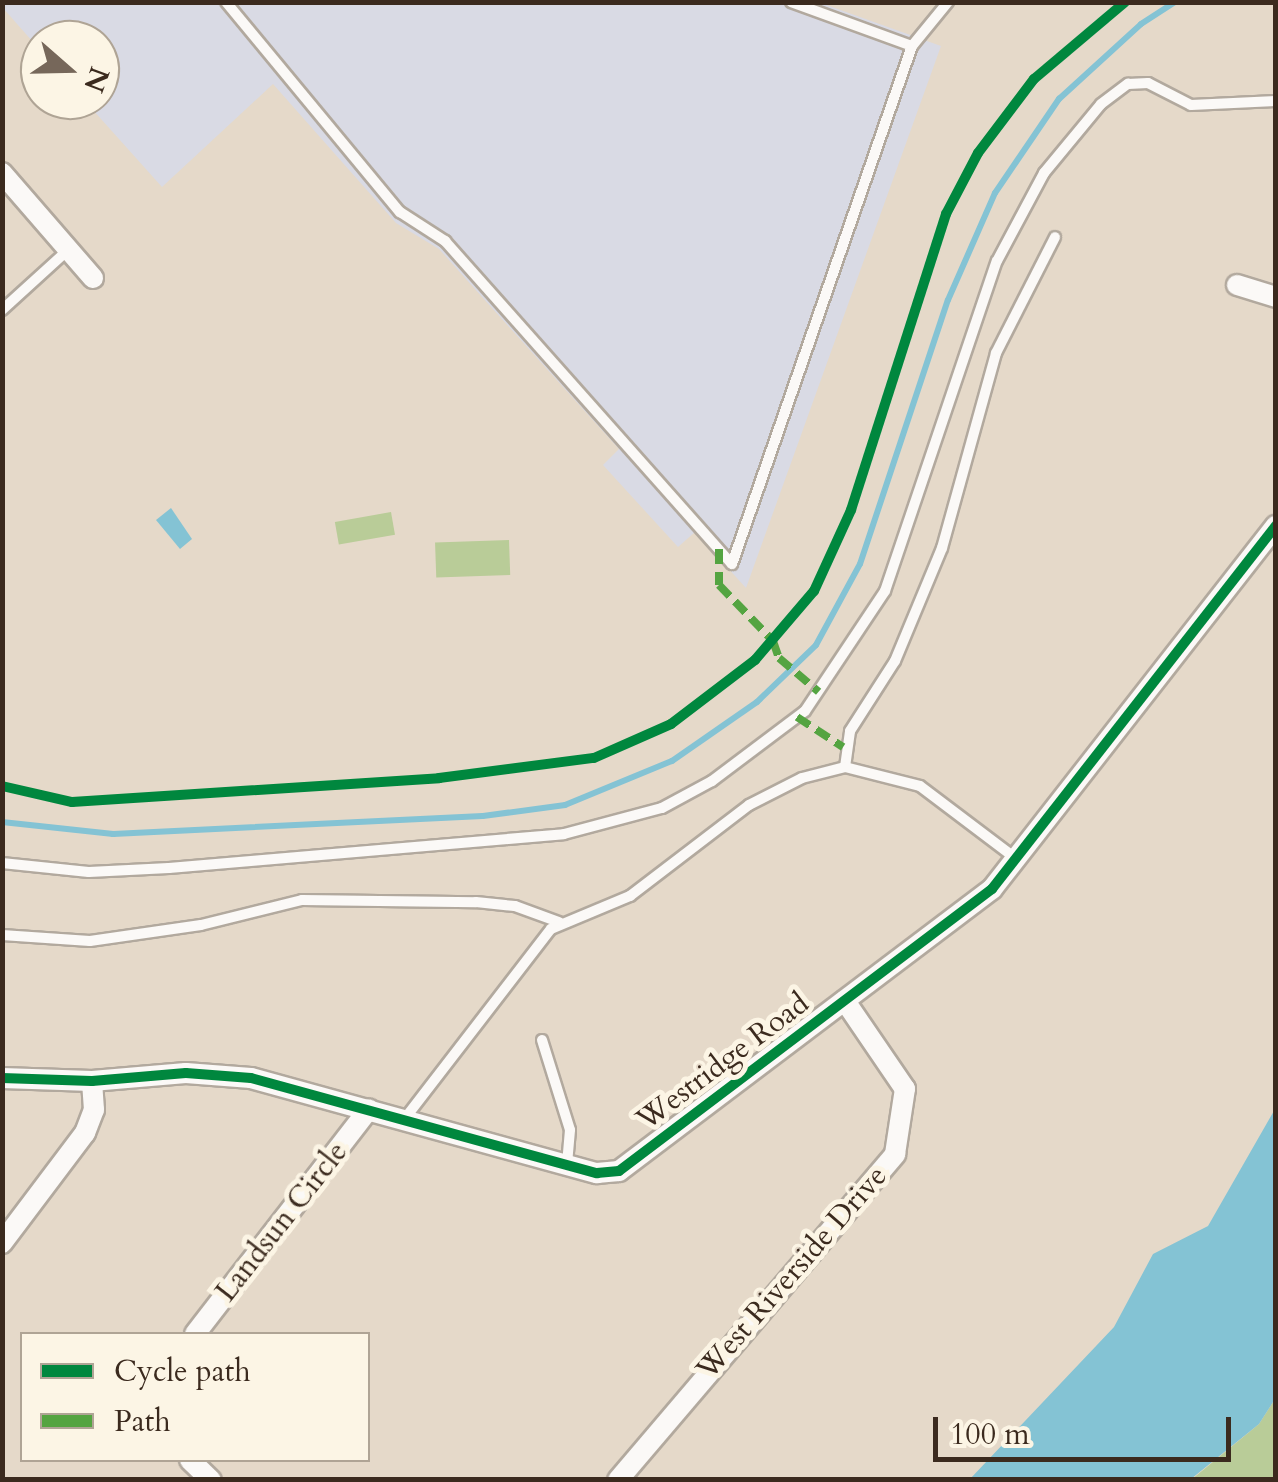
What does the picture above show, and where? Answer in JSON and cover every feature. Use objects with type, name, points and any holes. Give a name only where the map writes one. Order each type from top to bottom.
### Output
[{"type":"street","points":[[2,173],[93,278]]},
{"type":"street","points":[[1238,285],[1276,297]]},
{"type":"street","name":"Westridge Road","points":[[2,1078],[92,1081],[219,1073],[406,1117],[567,1163],[620,1171],[1020,861],[1276,526]]},
{"type":"street","name":"West Riverside Drive","points":[[618,1480],[895,1154],[903,1132],[905,1089],[845,1000]]},
{"type":"street","points":[[2,1243],[85,1134],[94,1110],[92,1081]]},
{"type":"street","name":"Landsun Circle","points":[[196,1332],[369,1109]]},
{"type":"street","points":[[192,1462],[211,1480]]},
{"type":"lane","points":[[226,2],[400,212],[445,241],[732,564],[912,46],[948,2]]},
{"type":"lane","points":[[791,2],[912,46]]},
{"type":"lane","points":[[2,863],[89,872],[169,868],[564,834],[662,808],[712,781],[805,711],[886,591],[996,261],[1044,173],[1102,104],[1128,84],[1148,83],[1190,105],[1276,101]]},
{"type":"lane","points":[[845,768],[850,731],[894,661],[942,548],[996,353],[1055,236]]},
{"type":"lane","points":[[2,310],[69,249]]},
{"type":"lane","points":[[406,1117],[559,922],[630,896],[770,791],[845,768],[920,786],[1020,861]]},
{"type":"lane","points":[[2,935],[90,941],[302,900],[515,906],[559,922]]},
{"type":"lane","points":[[542,1040],[570,1130],[567,1163]]},
{"type":"shaded area","points":[[818,2],[941,46],[746,588],[695,532],[678,547],[603,465],[619,449],[439,249],[396,223],[273,84],[162,187],[102,120],[120,120],[120,20],[20,20],[20,27],[2,3]]},
{"type":"green space","points":[[391,512],[395,535],[339,545],[335,522]]},
{"type":"green space","points":[[509,540],[510,575],[436,578],[435,543]]},
{"type":"green space","points":[[1275,1399],[1275,1479],[1191,1480],[1259,1424]]},
{"type":"water","points":[[171,508],[192,539],[180,549],[156,520]]},
{"type":"water","points":[[1275,1109],[1275,1399],[1259,1424],[1191,1479],[970,1479],[1114,1327],[1153,1254],[1208,1226]]},
{"type":"waterway","points":[[2,822],[113,834],[483,816],[565,805],[672,761],[757,702],[816,645],[860,564],[948,300],[995,193],[1059,99],[1141,24],[1175,2]]},
{"type":"marked path","points":[[719,549],[719,585],[773,641],[779,658],[819,692]]},
{"type":"marked path","points":[[797,717],[843,747]]},
{"type":"cycle path","points":[[2,786],[72,802],[439,778],[594,758],[671,724],[755,660],[814,591],[851,510],[946,214],[978,153],[1034,79],[1125,2]]},
{"type":"cycle path","points":[[2,1078],[92,1081],[186,1073],[251,1078],[597,1173],[619,1171],[992,889],[1276,526]]}]
